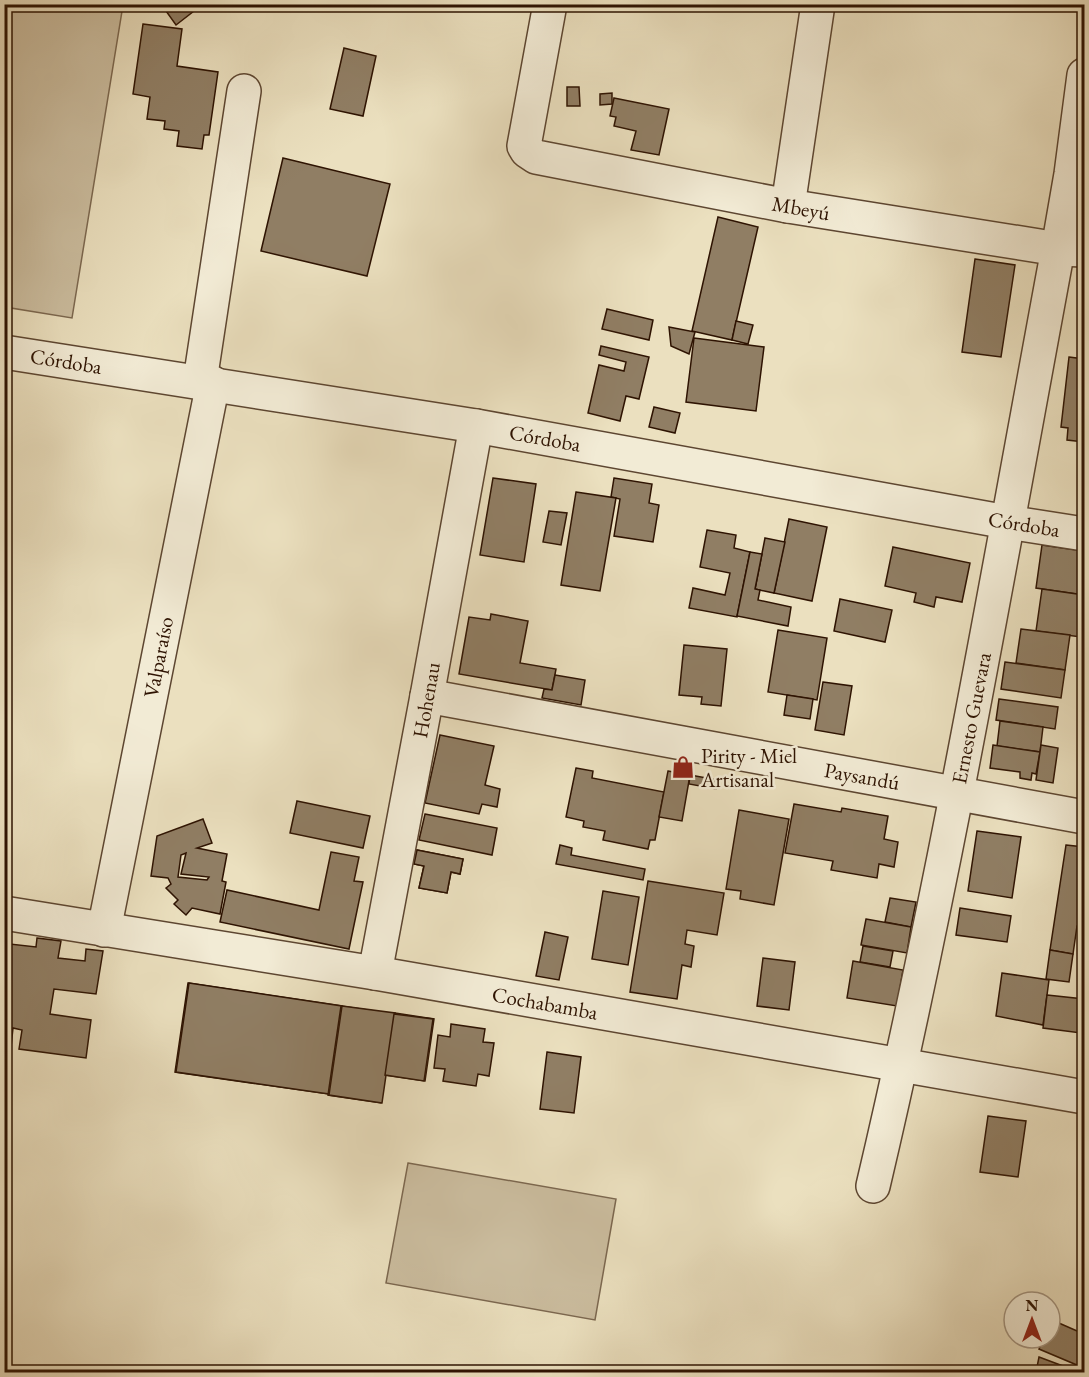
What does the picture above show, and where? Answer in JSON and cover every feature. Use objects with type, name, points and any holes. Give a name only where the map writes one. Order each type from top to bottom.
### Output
[{"type":"street","name":"Mbeyú","points":[[550,4],[524,146],[537,158],[788,206],[1071,250]]},
{"type":"street","points":[[788,206],[818,4]]},
{"type":"street","name":"Ernesto Guevara","points":[[873,1186],[902,1064],[957,793],[1007,522],[1071,250],[1071,174],[1084,75]]},
{"type":"street","name":"Valparaíso","points":[[104,930],[207,382],[244,91]]},
{"type":"street","name":"Córdoba","points":[[4,352],[207,382],[476,426],[1084,534]]},
{"type":"street","name":"Hohenau","points":[[375,973],[476,426]]},
{"type":"street","name":"Paysandú","points":[[427,696],[1084,817]]},
{"type":"street","name":"Cochabamba","points":[[4,913],[375,973],[1084,1097]]},
{"type":"shaded area","points":[[4,5],[123,5],[72,318],[5,307]]},
{"type":"shaded area","points":[[408,1163],[616,1199],[595,1320],[386,1283]]},
{"type":"building","points":[[161,4],[203,4],[176,25]]},
{"type":"building","points":[[143,24],[182,29],[177,66],[218,72],[209,135],[204,135],[202,149],[177,146],[179,131],[164,129],[165,121],[147,119],[150,97],[133,94]]},
{"type":"building","points":[[344,48],[376,56],[363,116],[330,109]]},
{"type":"building","points":[[567,87],[579,87],[580,106],[567,106]]},
{"type":"building","points":[[612,93],[612,104],[600,105],[600,94]]},
{"type":"building","points":[[614,98],[669,109],[659,155],[631,150],[636,131],[614,126],[616,117],[610,116]]},
{"type":"building","points":[[283,158],[390,184],[367,276],[261,251]]},
{"type":"building","points":[[718,217],[758,227],[732,340],[692,331]]},
{"type":"building","points":[[975,259],[1015,265],[1001,357],[962,352]]},
{"type":"building","points":[[607,309],[653,320],[649,340],[602,329]]},
{"type":"building","points":[[736,321],[753,325],[748,344],[732,340]]},
{"type":"building","points":[[669,327],[695,332],[689,354],[671,346]]},
{"type":"building","points":[[694,338],[764,347],[756,411],[686,402]]},
{"type":"building","points":[[601,346],[649,357],[639,399],[626,396],[620,421],[588,413],[599,365],[624,371],[626,362],[599,355]]},
{"type":"building","points":[[1069,357],[1084,359],[1084,442],[1067,440],[1068,428],[1061,427]]},
{"type":"building","points":[[654,407],[680,413],[675,433],[649,427]]},
{"type":"building","points":[[493,478],[536,484],[524,562],[480,555]]},
{"type":"building","points":[[614,478],[652,484],[649,503],[659,505],[653,542],[614,536],[620,499],[611,497]]},
{"type":"building","points":[[576,492],[616,498],[600,591],[561,585]]},
{"type":"building","points":[[549,511],[567,513],[561,545],[543,542]]},
{"type":"building","points":[[789,519],[827,527],[812,601],[774,593]]},
{"type":"building","points":[[707,530],[736,535],[734,548],[750,552],[737,617],[689,608],[693,588],[725,595],[730,573],[700,567]]},
{"type":"building","points":[[765,538],[785,542],[774,593],[755,589]]},
{"type":"building","points":[[1042,545],[1084,551],[1083,595],[1036,588]]},
{"type":"building","points":[[893,547],[970,563],[962,602],[936,597],[934,607],[914,602],[916,593],[885,586]]},
{"type":"building","points":[[750,552],[762,554],[755,589],[760,590],[758,600],[791,607],[788,626],[737,616]]},
{"type":"building","points":[[1042,589],[1084,595],[1081,637],[1036,631]]},
{"type":"building","points":[[840,599],[892,610],[885,642],[834,631]]},
{"type":"building","points":[[491,614],[528,621],[520,663],[556,669],[552,690],[459,674],[469,617],[490,620]]},
{"type":"building","points":[[1021,629],[1070,635],[1065,670],[1016,663]]},
{"type":"building","points":[[778,630],[827,638],[817,700],[768,692]]},
{"type":"building","points":[[684,645],[727,649],[721,706],[701,704],[702,697],[679,695]]},
{"type":"building","points":[[1005,662],[1065,670],[1061,698],[1001,689]]},
{"type":"building","points":[[555,675],[585,680],[581,705],[542,698],[544,689],[552,690]]},
{"type":"building","points":[[823,682],[852,686],[844,735],[815,730]]},
{"type":"building","points":[[787,695],[813,699],[810,719],[784,715]]},
{"type":"building","points":[[999,699],[1058,707],[1055,729],[996,720]]},
{"type":"building","points":[[1000,721],[1043,727],[1040,752],[997,746]]},
{"type":"building","points":[[440,735],[494,746],[485,785],[500,789],[497,807],[482,804],[479,814],[425,803]]},
{"type":"building","points":[[993,745],[1040,752],[1036,774],[1032,773],[1031,780],[1020,778],[1020,772],[990,768]]},
{"type":"building","points":[[1041,745],[1058,748],[1053,783],[1036,780]]},
{"type":"building","points":[[576,768],[593,771],[592,778],[664,792],[655,840],[650,840],[648,849],[603,840],[605,831],[583,827],[584,821],[566,817]]},
{"type":"building","points":[[668,771],[690,775],[682,821],[659,817]]},
{"type":"building","points":[[690,775],[718,780],[716,789],[689,784]]},
{"type":"building","points":[[297,801],[370,816],[363,848],[290,833]]},
{"type":"building","points":[[794,804],[841,812],[842,808],[888,816],[884,839],[898,842],[894,867],[879,864],[877,878],[831,870],[833,861],[785,853]]},
{"type":"building","points":[[739,810],[789,819],[774,905],[740,899],[741,891],[726,889]]},
{"type":"building","points":[[425,814],[497,828],[492,855],[419,840]]},
{"type":"building","points":[[203,819],[212,843],[197,848],[227,854],[222,881],[226,882],[220,914],[192,908],[186,915],[174,904],[178,900],[166,888],[171,884],[168,878],[151,876],[157,836]],"holes":[[[186,853],[181,874],[209,877],[207,880],[178,877],[181,855]]]},
{"type":"building","points":[[977,831],[1021,837],[1012,898],[968,891]]},
{"type":"building","points":[[560,845],[572,848],[571,855],[645,869],[643,880],[556,864]]},
{"type":"building","points":[[1066,845],[1084,847],[1084,927],[1077,926],[1073,954],[1050,950]]},
{"type":"building","points":[[417,850],[463,859],[460,874],[451,872],[447,893],[419,888],[424,866],[414,864]]},
{"type":"building","points":[[417,850],[463,859],[460,874],[451,872],[447,893],[419,888],[424,866],[414,864]]},
{"type":"building","points":[[331,852],[359,857],[354,881],[363,882],[349,949],[220,922],[227,890],[319,910]]},
{"type":"building","points":[[648,881],[724,893],[717,935],[687,930],[685,944],[694,946],[691,967],[682,965],[677,999],[630,992]]},
{"type":"building","points":[[603,891],[639,897],[628,965],[592,959]]},
{"type":"building","points":[[890,898],[916,902],[911,927],[885,922]]},
{"type":"building","points":[[960,908],[1011,916],[1007,942],[956,935]]},
{"type":"building","points":[[866,919],[911,927],[907,953],[861,945]]},
{"type":"building","points":[[545,932],[568,937],[559,980],[536,976]]},
{"type":"building","points":[[37,938],[61,941],[58,958],[85,961],[86,949],[103,951],[96,994],[54,989],[50,1014],[91,1020],[86,1058],[19,1049],[22,1030],[13,1028],[11,1047],[4,1046],[4,982],[10,944],[36,947]]},
{"type":"building","points":[[863,946],[893,951],[890,967],[860,962]]},
{"type":"building","points":[[1050,950],[1073,954],[1069,982],[1046,979]]},
{"type":"building","points":[[763,958],[795,962],[789,1010],[757,1006]]},
{"type":"building","points":[[853,961],[903,970],[897,1006],[847,998]]},
{"type":"building","points":[[1002,973],[1049,980],[1043,1025],[996,1016]]},
{"type":"building","points":[[188,983],[341,1006],[328,1094],[175,1072]]},
{"type":"building","points":[[189,983],[342,1006],[329,1094],[176,1072]]},
{"type":"building","points":[[1047,995],[1084,999],[1081,1033],[1043,1028]]},
{"type":"building","points":[[341,1006],[394,1014],[381,1103],[328,1095]]},
{"type":"building","points":[[342,1006],[395,1013],[382,1103],[329,1095]]},
{"type":"building","points":[[395,1013],[434,1019],[425,1081],[386,1075]]},
{"type":"building","points":[[394,1014],[433,1019],[424,1081],[385,1075]]},
{"type":"building","points":[[451,1024],[485,1029],[483,1042],[494,1043],[489,1076],[478,1074],[476,1086],[443,1081],[445,1069],[434,1068],[438,1035],[450,1037]]},
{"type":"building","points":[[547,1052],[581,1057],[574,1113],[540,1109]]},
{"type":"building","points":[[988,1116],[1026,1121],[1018,1177],[980,1172]]},
{"type":"building","points":[[1062,1324],[1084,1334],[1084,1368],[1041,1350],[1062,1350]]},
{"type":"building","points":[[1039,1357],[1079,1372],[1036,1372]]},
{"type":"place","name":"Pirity - Miel Artisanal","points":[[683,767]]}]
